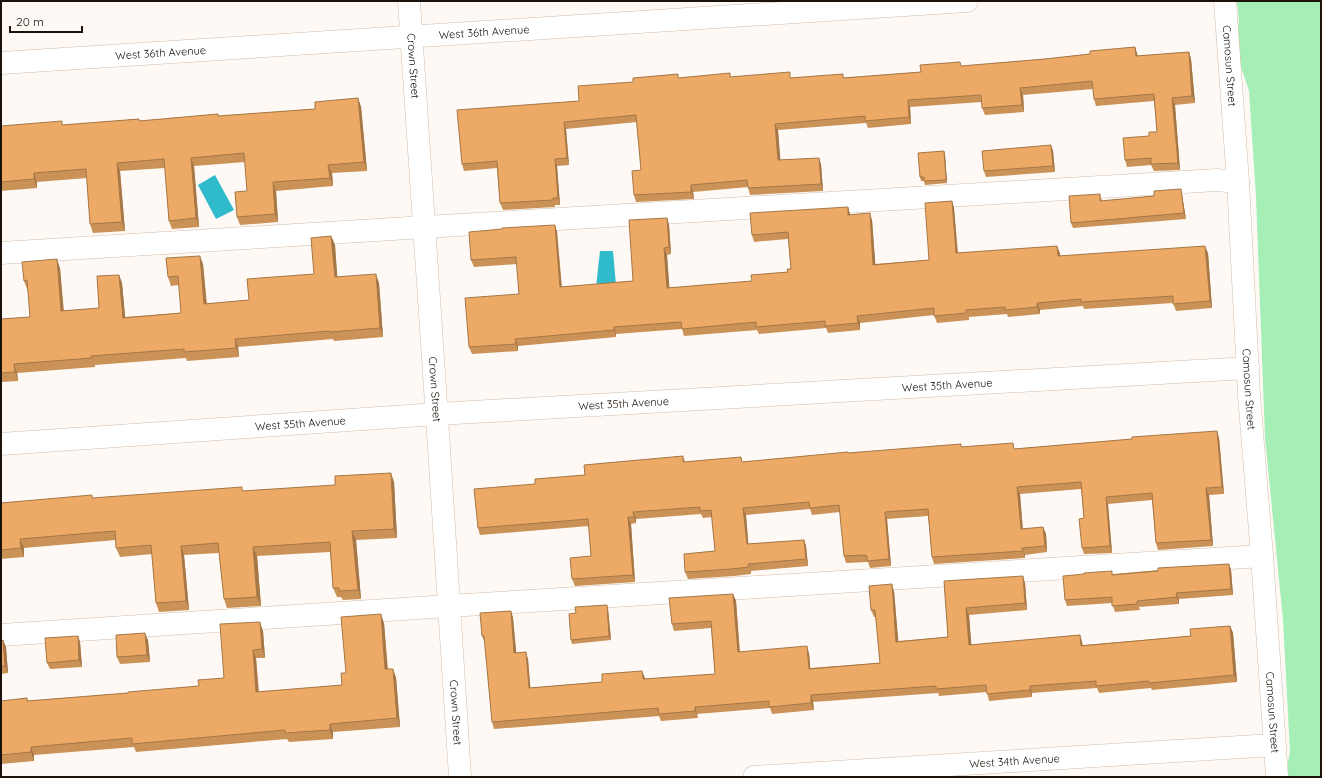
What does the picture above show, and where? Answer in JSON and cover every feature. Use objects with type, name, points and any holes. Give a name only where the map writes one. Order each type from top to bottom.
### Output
[{"type":"street","name":"Crown Street","points":[[409,1],[460,777]]},
{"type":"street","name":"West 36th Avenue","points":[[1,63],[967,1]]},
{"type":"street","name":"Camosun Street","points":[[1225,1],[1238,182],[1248,368],[1277,777]]},
{"type":"street","points":[[1,253],[1209,181],[1238,182]]},
{"type":"street","name":"West 35th Avenue","points":[[1,444],[437,414],[1248,368]]},
{"type":"street","points":[[1,635],[1262,556]]},
{"type":"street","name":"West 34th Avenue","points":[[754,777],[1274,745]]},
{"type":"green space","points":[[1237,1],[1321,1],[1321,777],[1285,777],[1290,752],[1283,620],[1265,438],[1256,197],[1249,91],[1235,49],[1239,21]]},
{"type":"water","points":[[215,175],[234,210],[216,219],[198,185]]},
{"type":"water","points":[[600,251],[613,251],[616,285],[596,287]]},
{"type":"building","points":[[1135,47],[1136,56],[1189,52],[1192,96],[1172,98],[1178,163],[1151,164],[1151,158],[1125,160],[1123,138],[1149,136],[1149,132],[1157,132],[1154,94],[1094,99],[1092,81],[1020,88],[1022,105],[982,108],[981,95],[908,100],[909,117],[865,121],[865,116],[775,124],[778,160],[819,158],[821,184],[748,188],[747,180],[691,185],[691,192],[634,195],[632,171],[641,170],[636,115],[564,122],[567,158],[555,159],[558,198],[553,198],[553,200],[500,203],[497,161],[462,164],[457,110],[579,101],[578,86],[633,82],[633,78],[678,74],[678,78],[730,73],[730,77],[790,72],[790,78],[843,74],[843,78],[921,72],[920,65],[960,62],[961,66],[1045,59],[1090,54],[1090,51]]},
{"type":"building","points":[[358,98],[364,162],[328,165],[330,178],[273,182],[275,214],[237,217],[235,192],[247,191],[244,153],[191,158],[196,218],[169,221],[164,159],[117,163],[122,222],[90,224],[86,169],[34,173],[34,179],[1,182],[1,126],[62,121],[62,125],[139,119],[139,121],[218,114],[218,116],[315,109],[315,102]]},
{"type":"building","points":[[1051,145],[1053,166],[984,171],[982,151]]},
{"type":"building","points":[[944,151],[946,180],[924,181],[924,177],[920,177],[918,153]]},
{"type":"building","points":[[1181,189],[1184,213],[1071,223],[1069,196],[1100,194],[1100,201],[1154,196],[1154,191]]},
{"type":"building","points":[[952,201],[956,253],[1057,246],[1058,256],[1205,246],[1210,301],[1173,304],[1173,296],[1081,302],[1081,299],[1037,303],[1037,307],[1005,310],[1005,307],[966,310],[966,313],[934,316],[934,308],[857,316],[858,323],[825,326],[825,321],[756,327],[756,322],[682,329],[681,322],[614,327],[614,330],[515,339],[516,344],[469,347],[465,298],[519,294],[516,257],[471,260],[469,232],[502,228],[555,225],[560,287],[633,281],[629,220],[667,218],[669,247],[664,248],[667,288],[752,281],[751,275],[788,272],[787,269],[791,269],[788,232],[752,235],[750,213],[848,207],[848,215],[870,213],[873,265],[929,260],[925,203]]},
{"type":"building","points":[[331,236],[335,277],[376,274],[380,328],[235,339],[236,348],[184,352],[184,349],[91,356],[92,358],[14,364],[15,372],[1,373],[1,319],[30,317],[27,280],[24,281],[22,262],[57,259],[61,311],[99,308],[97,276],[119,275],[123,318],[181,313],[178,276],[168,277],[166,258],[200,256],[204,304],[249,300],[247,279],[314,274],[311,238]]},
{"type":"building","points":[[1217,431],[1222,487],[1206,488],[1211,540],[1156,543],[1152,493],[1106,497],[1110,546],[1082,548],[1079,519],[1084,518],[1081,482],[1017,487],[1021,529],[1043,527],[1045,546],[1022,548],[1023,551],[932,557],[928,509],[885,512],[889,559],[867,561],[867,556],[865,555],[844,556],[839,505],[810,508],[809,502],[743,508],[747,544],[804,540],[806,559],[748,564],[749,567],[731,569],[685,572],[684,554],[715,551],[711,510],[700,511],[700,507],[633,512],[634,517],[628,517],[633,575],[572,579],[570,558],[591,556],[588,519],[478,528],[474,489],[535,484],[535,479],[585,475],[584,465],[683,456],[683,462],[741,457],[742,462],[848,452],[961,444],[961,447],[1013,443],[1014,449],[1132,439],[1132,437]]},
{"type":"building","points":[[391,473],[394,529],[352,531],[358,590],[339,591],[339,588],[333,588],[330,542],[253,547],[257,597],[224,599],[218,543],[181,546],[186,601],[156,603],[151,545],[116,548],[115,531],[20,539],[21,548],[1,550],[1,503],[92,495],[92,498],[242,487],[242,491],[335,485],[335,476]]},
{"type":"building","points":[[1229,564],[1231,589],[1176,593],[1177,597],[1137,601],[1137,604],[1112,606],[1112,597],[1065,600],[1063,576],[1112,571],[1112,575],[1158,571],[1158,568]]},
{"type":"building","points":[[1023,576],[1025,603],[966,608],[969,645],[1080,635],[1081,646],[1191,636],[1190,629],[1230,626],[1234,675],[1149,683],[1149,681],[1096,686],[1096,681],[1030,686],[1030,690],[987,694],[986,685],[936,689],[936,686],[811,695],[811,703],[769,707],[769,701],[695,707],[695,711],[659,714],[658,708],[492,722],[484,636],[482,636],[480,613],[511,611],[514,653],[526,652],[529,688],[602,682],[602,674],[642,671],[643,679],[715,674],[711,621],[672,624],[669,598],[733,594],[738,652],[807,646],[809,669],[880,663],[875,610],[871,610],[869,586],[892,584],[896,642],[948,637],[944,581]]},
{"type":"building","points":[[607,605],[609,636],[571,640],[569,614],[576,613],[575,607]]},
{"type":"building","points":[[381,614],[385,669],[393,669],[397,718],[330,724],[330,730],[285,733],[285,730],[132,744],[132,738],[31,747],[31,752],[1,755],[1,701],[27,698],[27,701],[199,686],[198,680],[224,678],[220,624],[260,622],[262,649],[253,650],[256,692],[342,685],[341,673],[346,673],[341,617]]},
{"type":"building","points":[[145,633],[147,655],[117,657],[116,635]]},
{"type":"building","points":[[78,636],[79,660],[47,663],[45,638]]},
{"type":"building","points":[[3,640],[5,666],[1,666],[1,641]]}]
